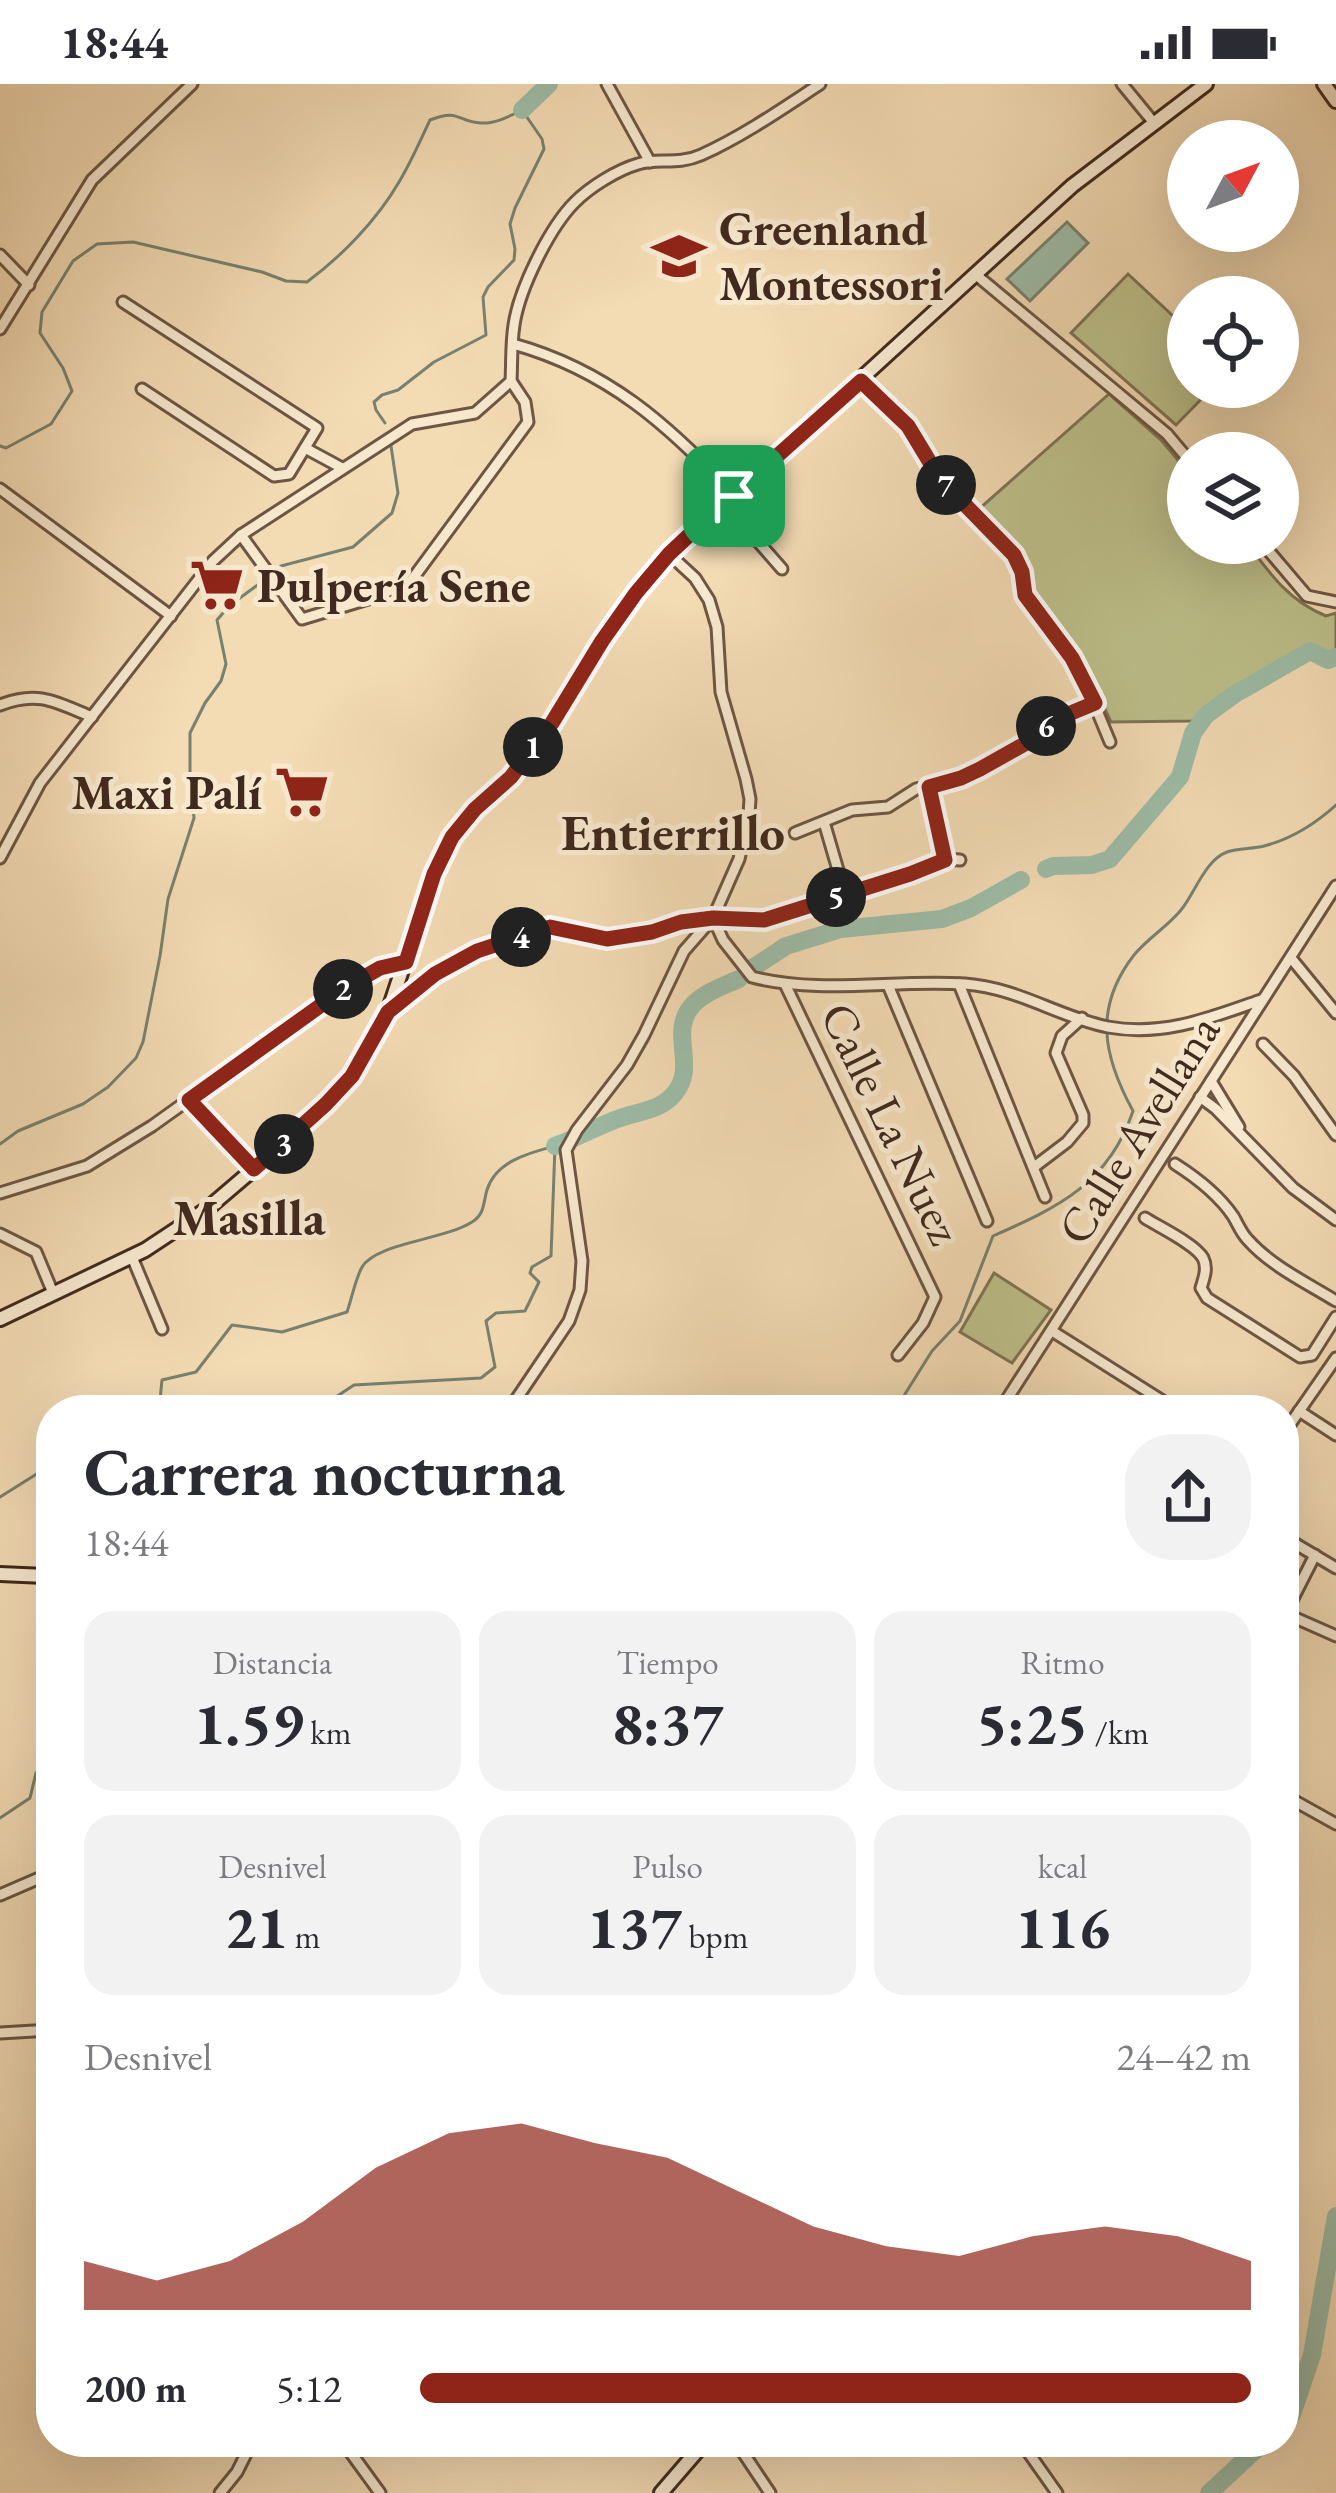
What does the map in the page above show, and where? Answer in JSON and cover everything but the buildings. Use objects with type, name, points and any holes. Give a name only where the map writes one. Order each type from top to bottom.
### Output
[{"type":"main road","points":[[0,1318],[132,1257],[207,1209],[314,1115],[352,1076],[388,1012],[434,874],[452,837],[511,777],[552,723],[613,625],[669,554],[1072,186],[1206,84]]},
{"type":"main road","points":[[1324,84],[1336,101]]},
{"type":"main road","points":[[0,1574],[36,1577]]},
{"type":"main road","points":[[661,2493],[692,2457]]},
{"type":"street","points":[[0,329],[92,180],[192,84]]},
{"type":"street","points":[[608,84],[650,162]]},
{"type":"street","points":[[241,535],[302,619],[411,581],[528,422],[525,402],[511,381],[514,322],[524,292],[564,215],[592,189],[638,164],[698,156],[820,84]]},
{"type":"street","points":[[1122,84],[1154,123]]},
{"type":"street","points":[[0,255],[29,285]]},
{"type":"street","points":[[975,274],[1167,437]]},
{"type":"street","points":[[123,302],[317,428],[289,474],[274,476],[142,389]]},
{"type":"street","points":[[513,344],[596,376],[677,436],[782,569]]},
{"type":"street","points":[[0,858],[40,783],[213,561],[241,535],[412,424],[476,413],[511,381]]},
{"type":"street","points":[[861,381],[908,426],[940,479],[1014,555],[1025,595],[1072,658],[1110,742]]},
{"type":"street","points":[[305,448],[342,468]]},
{"type":"street","points":[[0,489],[171,616]]},
{"type":"street","points":[[519,1395],[568,1321],[580,1290],[582,1261],[566,1150],[627,1065],[684,951],[713,918],[739,859],[750,799],[721,692],[717,626],[709,600],[695,578],[669,554]]},
{"type":"street","points":[[1280,564],[1307,596],[1336,602]]},
{"type":"street","points":[[0,705],[22,696],[38,698],[92,717]]},
{"type":"street","points":[[795,832],[852,810],[887,807],[916,789],[961,778],[1030,741],[1054,720],[1095,703]]},
{"type":"street","points":[[929,787],[945,860]]},
{"type":"street","points":[[824,822],[845,894]]},
{"type":"street","points":[[388,1012],[435,974],[477,951],[550,927],[607,939],[713,918],[764,920],[945,860],[960,860]]},
{"type":"street","name":"Calle Avellana","points":[[1010,1395],[1336,886]]},
{"type":"street","points":[[713,918],[723,940],[752,977],[785,984],[959,984],[1022,995],[1106,1027],[1159,1031],[1261,1000]]},
{"type":"street","points":[[1291,958],[1336,1013]]},
{"type":"street","points":[[0,1193],[87,1166],[345,988],[380,968],[406,962]]},
{"type":"street","name":"Calle La Nuez","points":[[785,984],[934,1298],[923,1323],[898,1355]]},
{"type":"street","points":[[959,984],[1046,1197]]},
{"type":"street","points":[[889,985],[987,1221]]},
{"type":"street","points":[[1034,1167],[1083,1124],[1056,1053],[1062,1036],[1082,1018]]},
{"type":"street","points":[[1263,1045],[1294,1076],[1336,1135]]},
{"type":"street","points":[[1211,1081],[1248,1142]]},
{"type":"street","points":[[1200,1097],[1293,1188],[1336,1220]]},
{"type":"street","points":[[189,1100],[254,1169]]},
{"type":"street","points":[[1175,1164],[1212,1192],[1244,1237],[1263,1254],[1336,1301]]},
{"type":"street","points":[[1144,1218],[1203,1259],[1206,1272],[1201,1288],[1207,1298],[1300,1357],[1312,1355],[1336,1317]]},
{"type":"street","points":[[0,1234],[35,1252],[52,1293]]},
{"type":"street","points":[[132,1257],[162,1330]]},
{"type":"street","points":[[1052,1331],[1153,1395]]},
{"type":"street","points":[[1336,1358],[1299,1411],[1336,1435]]},
{"type":"street","points":[[1299,1546],[1336,1568]]},
{"type":"street","points":[[1299,1587],[1315,1556]]},
{"type":"street","points":[[1299,1620],[1336,1636]]},
{"type":"street","points":[[1299,1803],[1336,1824]]},
{"type":"street","points":[[0,1895],[36,1879]]},
{"type":"street","points":[[0,2033],[36,2031]]},
{"type":"street","points":[[220,2493],[244,2457]]},
{"type":"street","points":[[354,2457],[380,2493]]},
{"type":"street","points":[[746,2457],[770,2493]]},
{"type":"street","points":[[1032,2457],[1057,2493]]},
{"type":"green space","points":[[1128,274],[1167,310],[1167,408],[1193,408],[1176,425],[1071,333]]},
{"type":"green space","points":[[1109,394],[1167,447],[1167,564],[1263,564],[1313,610],[1326,616],[1336,613],[1336,651],[1329,656],[1308,647],[1210,704],[1192,721],[1111,722],[1087,669],[1029,588],[1025,563],[978,510]]},
{"type":"green space","points":[[994,1273],[1051,1310],[1012,1363],[960,1332]]},
{"type":"shaded area","points":[[1067,222],[1088,243],[1030,301],[1007,279]]},
{"type":"waterway","points":[[522,110],[549,84]]},
{"type":"waterway","points":[[0,446],[6,448],[51,424],[72,391],[40,333],[42,312],[73,261],[97,244],[133,242],[286,281],[307,282],[346,249],[380,210],[430,120],[453,115],[486,123],[522,110],[544,149],[510,224],[514,260],[483,297],[486,335],[434,362],[398,390],[382,395],[374,402],[385,423]]},
{"type":"waterway","points":[[275,571],[353,547],[392,513],[398,493],[391,446]]},
{"type":"waterway","points":[[0,1144],[18,1131],[83,1104],[136,1058],[143,1042],[168,899],[194,818],[190,733],[226,664],[217,620],[267,578]]},
{"type":"waterway","points":[[1046,869],[1110,859],[1180,777],[1193,733],[1206,715],[1310,651],[1328,660],[1336,657]]},
{"type":"waterway","points":[[904,1395],[932,1351],[960,1321],[993,1236],[1079,1190],[1096,1175],[1123,1136],[1133,1111],[1109,1051],[1108,1013],[1112,994],[1134,955],[1181,910],[1219,856],[1284,839],[1336,805]]},
{"type":"waterway","points":[[751,969],[786,946],[841,929],[942,919],[1021,880]]},
{"type":"waterway","points":[[555,1146],[669,1099],[684,1073],[685,1017],[701,998],[739,979]]},
{"type":"waterway","points":[[160,1395],[162,1380],[196,1372],[232,1325],[282,1332],[347,1312],[362,1267],[370,1259],[472,1222],[498,1172],[515,1160],[555,1146],[551,1256],[532,1267],[530,1273],[539,1282],[525,1311],[496,1313],[486,1321],[495,1367],[481,1378],[354,1385],[339,1395]]},
{"type":"waterway","points":[[0,1497],[36,1474]]},
{"type":"waterway","points":[[0,1818],[30,1798],[36,1773]]},
{"type":"waterway","points":[[1299,2393],[1312,2355],[1336,2216]]},
{"type":"waterway","points":[[1209,2493],[1248,2457]]},
{"type":"place","name":"Greenland Montessori","points":[[679,256]]},
{"type":"place","name":"Pulpería Sene","points":[[217,585]]},
{"type":"place","name":"Maxi Palí","points":[[302,792]]},
{"type":"district","name":"Entierrillo","points":[[673,832]]},
{"type":"district","name":"Masilla","points":[[249,1217]]},
{"type":"route","points":[[861,381],[908,426],[940,479],[1014,555],[1025,595],[1072,658],[1095,703],[1054,720],[1030,741],[980,769],[929,787],[945,860],[764,920],[713,918],[607,939],[550,927],[477,951],[435,974],[388,1012],[352,1076],[254,1169],[189,1100],[345,988],[380,968],[406,962],[434,874],[452,837],[511,777],[552,723],[636,593],[669,554],[734,496],[861,381]]}]
